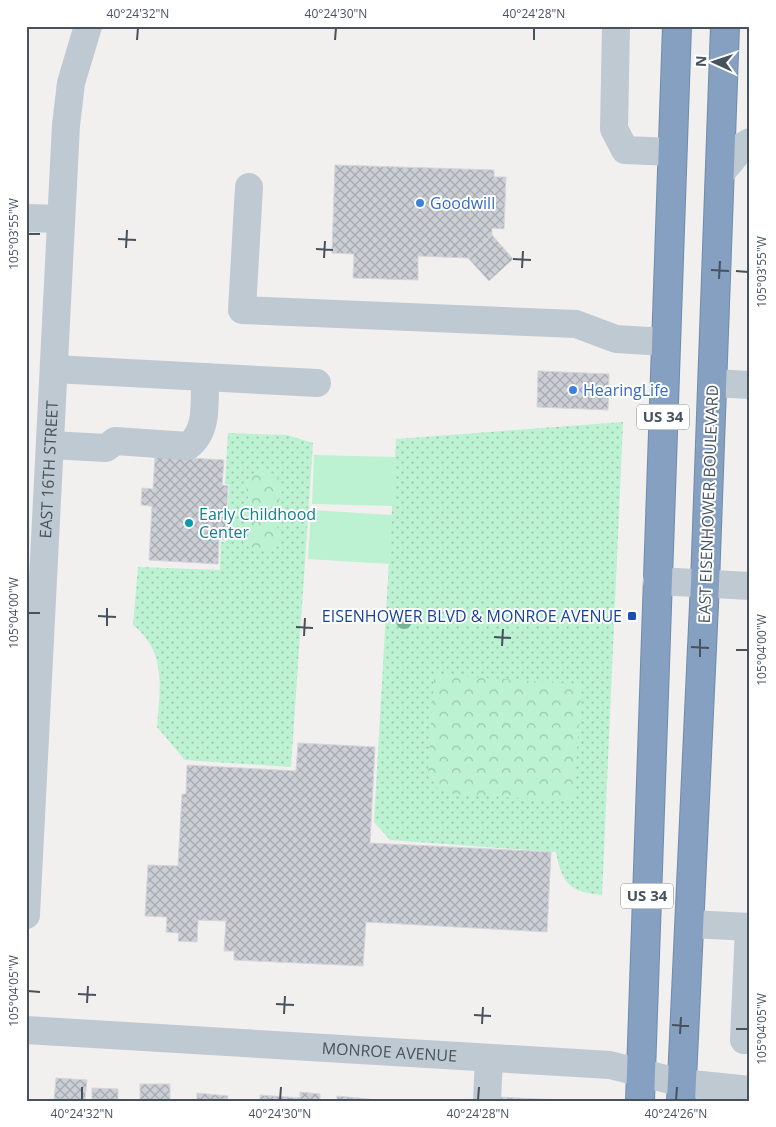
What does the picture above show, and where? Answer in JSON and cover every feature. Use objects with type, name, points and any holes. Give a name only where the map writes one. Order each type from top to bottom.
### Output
[{"type":"highway","name":"US 34","points":[[641,1088],[656,580],[677,26]]},
{"type":"highway","name":"EAST EISENHOWER BOULEVARD","points":[[682,1092],[705,583],[725,26]]},
{"type":"street","name":"EAST 16TH STREET","points":[[26,915],[66,125],[71,84],[88,26]]},
{"type":"street","points":[[616,26],[614,129],[625,150],[672,152]]},
{"type":"street","points":[[720,174],[743,146],[750,142]]},
{"type":"street","points":[[249,187],[242,310],[576,324],[616,340],[666,342]]},
{"type":"street","points":[[26,218],[61,219]]},
{"type":"street","points":[[54,370],[317,383]]},
{"type":"street","points":[[50,445],[106,448],[115,441],[188,446],[197,439],[203,427],[205,377]]},
{"type":"street","points":[[713,383],[750,385]]},
{"type":"street","points":[[656,580],[750,586]]},
{"type":"street","points":[[690,924],[749,927],[744,1040],[750,1040]]},
{"type":"street","name":"MONROE AVENUE","points":[[26,1030],[610,1065],[641,1088],[682,1092],[750,1090]]},
{"type":"street","points":[[487,1101],[489,1058]]},
{"type":"green space","points":[[623,422],[602,895],[582,892],[569,884],[561,872],[556,852],[390,840],[374,822],[396,439]]},
{"type":"green space","points":[[228,433],[287,435],[313,443],[291,767],[185,760],[157,727],[160,685],[156,659],[152,647],[133,625],[138,567],[220,570],[221,542],[226,542],[229,485],[225,484]]},
{"type":"green space","points":[[314,455],[395,457],[394,506],[312,504]]},
{"type":"green space","points":[[266,471],[280,479],[282,484],[276,515],[279,539],[272,548],[260,552],[248,545],[243,535],[250,512],[246,487],[250,477],[256,473]]},
{"type":"green space","points":[[311,510],[392,515],[389,564],[308,559]]},
{"type":"green space","points":[[434,675],[582,684],[573,801],[451,794],[438,789],[428,773]]},
{"type":"building","name":"Goodwill","points":[[335,165],[494,170],[494,177],[506,177],[504,229],[492,228],[492,235],[468,258],[418,256],[418,280],[353,278],[354,254],[332,253]]},
{"type":"building","points":[[492,235],[513,259],[489,281],[468,258]]},
{"type":"building","name":"HearingLife","points":[[538,371],[609,374],[608,410],[537,407]]},
{"type":"building","name":"Early Childhood Center","points":[[155,456],[224,460],[222,485],[228,486],[225,540],[219,539],[218,564],[149,560],[152,506],[141,505],[142,488],[153,489]]},
{"type":"building","points":[[298,743],[375,747],[370,843],[551,852],[547,932],[366,922],[363,966],[234,960],[234,951],[224,951],[226,921],[198,920],[197,942],[178,941],[179,933],[166,932],[167,917],[145,916],[148,865],[178,866],[182,794],[186,794],[187,765],[296,771]]},
{"type":"building","points":[[56,1078],[87,1080],[85,1101],[54,1101]]},
{"type":"building","points":[[140,1084],[170,1084],[170,1101],[140,1101]]},
{"type":"building","points":[[92,1088],[118,1089],[118,1101],[92,1101]]},
{"type":"building","points":[[300,1092],[320,1094],[320,1101],[260,1101],[260,1095],[300,1098]]},
{"type":"building","points":[[197,1093],[228,1096],[227,1101],[197,1101]]},
{"type":"building","points":[[337,1096],[369,1099],[368,1101],[337,1101]]},
{"type":"building","points":[[498,1097],[578,1101],[498,1101]]},
{"type":"place","name":"Goodwill","points":[[420,203]]},
{"type":"place","name":"HearingLife","points":[[573,390]]},
{"type":"place","name":"Early Childhood Center","points":[[189,523]]},
{"type":"place","name":"EISENHOWER BLVD & MONROE AVENUE","points":[[632,616]]}]
